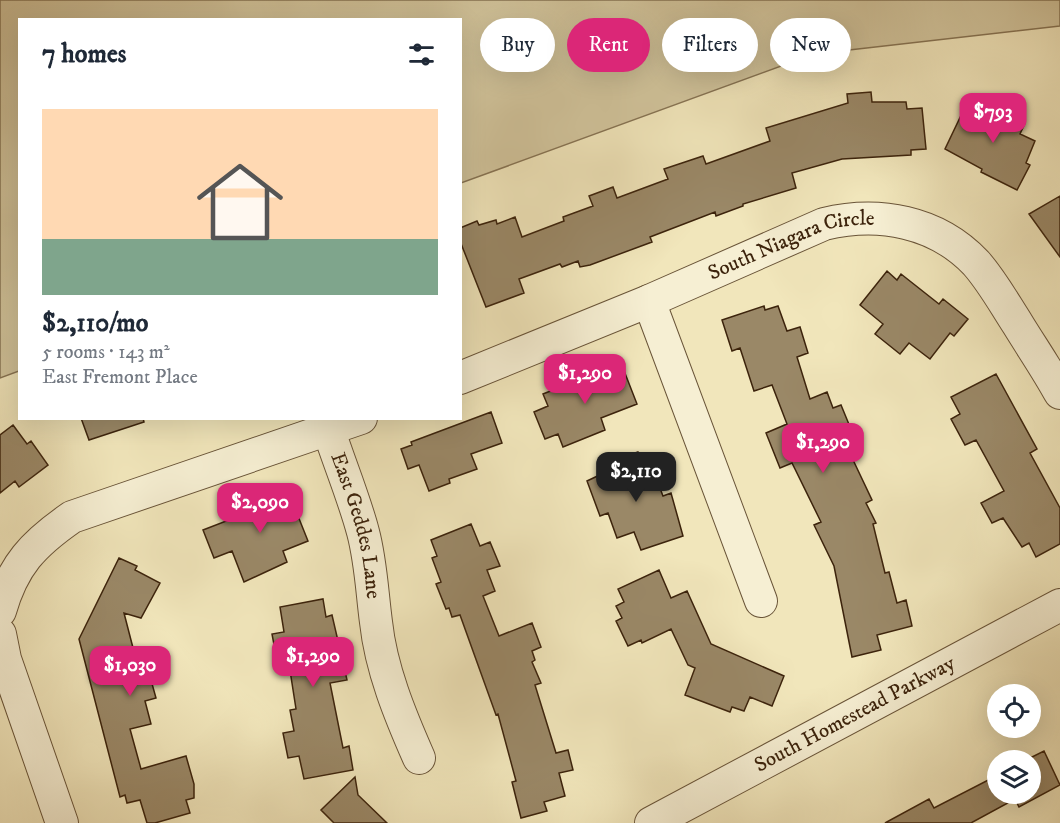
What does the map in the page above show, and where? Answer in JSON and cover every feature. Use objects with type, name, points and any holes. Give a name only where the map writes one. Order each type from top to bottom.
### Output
[{"type":"street","name":"South Niagara Circle","points":[[462,377],[649,301],[825,224],[848,219],[883,218],[916,225],[939,236],[957,246],[976,264],[1058,386]]},
{"type":"street","points":[[649,301],[761,601]]},
{"type":"street","points":[[0,611],[7,585],[20,562],[46,536],[72,517],[356,420]]},
{"type":"street","name":"East Geddes Lane","points":[[329,431],[363,532],[374,588],[376,624],[385,666],[400,715],[419,758]]},
{"type":"street","name":"South Homestead Parkway","points":[[651,823],[1060,605]]},
{"type":"street","points":[[0,634],[5,659],[63,823]]},
{"type":"shaded area","points":[[0,0],[1060,0],[1060,26],[851,50],[851,18],[770,18],[770,70],[462,183],[462,18],[18,18],[18,371],[0,378]]},
{"type":"building","points":[[871,92],[872,102],[906,102],[907,109],[922,108],[926,149],[911,150],[911,155],[842,159],[792,173],[796,188],[743,204],[743,206],[716,216],[715,212],[650,237],[652,242],[590,265],[580,267],[578,261],[562,267],[560,264],[519,279],[524,293],[486,307],[462,246],[462,227],[477,221],[479,225],[496,220],[497,224],[515,217],[522,237],[564,221],[563,217],[593,206],[589,196],[613,187],[617,198],[668,179],[664,169],[703,156],[706,164],[770,141],[766,128],[848,103],[847,94]]},
{"type":"building","points":[[987,104],[1025,123],[1020,134],[1035,141],[1026,163],[1030,165],[1017,190],[981,172],[982,169],[945,149],[966,105],[982,113]]},
{"type":"building","points":[[1060,196],[1060,257],[1029,214]]},
{"type":"building","points":[[887,271],[897,280],[901,274],[939,304],[943,299],[968,319],[954,336],[950,333],[930,359],[909,343],[900,354],[875,334],[883,324],[860,305]]},
{"type":"building","points":[[764,306],[765,310],[778,306],[787,331],[800,327],[808,353],[797,357],[810,399],[827,392],[833,408],[841,405],[855,439],[845,443],[872,500],[866,503],[876,523],[873,524],[885,573],[889,572],[897,603],[906,600],[912,626],[877,635],[881,650],[852,657],[834,566],[814,525],[821,522],[792,463],[780,468],[766,433],[787,424],[772,385],[754,391],[740,348],[732,351],[722,320]]},
{"type":"building","points":[[621,363],[637,404],[601,418],[605,430],[563,447],[558,434],[545,439],[534,412],[548,406],[543,394]]},
{"type":"building","points":[[996,374],[1037,449],[1030,453],[1060,508],[1060,544],[1036,557],[1029,543],[1022,547],[1003,518],[992,523],[981,503],[1004,491],[976,440],[965,445],[951,419],[960,414],[951,397]]},
{"type":"building","points":[[491,412],[502,443],[471,454],[477,469],[449,479],[450,483],[429,491],[419,465],[408,469],[401,449],[412,445],[411,442]]},
{"type":"building","points":[[82,420],[144,420],[144,422],[89,440]]},
{"type":"building","points":[[13,425],[27,444],[31,441],[48,465],[19,487],[15,481],[0,493],[0,435]]},
{"type":"building","points":[[638,452],[640,456],[643,455],[651,474],[654,473],[663,496],[671,493],[683,536],[641,550],[634,532],[617,538],[608,513],[600,516],[587,481],[621,465],[618,459]]},
{"type":"building","points":[[290,484],[298,504],[294,506],[308,541],[283,551],[287,562],[244,582],[232,551],[214,558],[203,530],[265,506],[260,495]]},
{"type":"building","points":[[471,524],[480,546],[490,542],[500,566],[487,570],[495,591],[483,596],[499,636],[532,623],[541,647],[532,651],[535,660],[532,662],[541,683],[535,685],[556,753],[568,750],[573,770],[559,773],[565,796],[544,802],[547,811],[521,818],[512,782],[516,781],[498,714],[496,715],[460,615],[452,617],[449,608],[446,609],[436,584],[441,582],[432,558],[437,556],[431,540]]},
{"type":"building","points":[[119,558],[137,566],[135,570],[160,583],[141,618],[124,613],[140,675],[149,673],[156,698],[145,701],[151,724],[130,729],[141,769],[186,756],[194,784],[194,798],[186,800],[190,813],[155,823],[147,823],[140,800],[127,803],[125,795],[120,797],[79,639]]},
{"type":"building","points":[[659,570],[671,598],[687,591],[711,644],[784,676],[772,706],[750,697],[744,711],[732,707],[730,712],[685,695],[695,668],[688,665],[671,629],[642,643],[641,640],[628,646],[616,621],[622,618],[616,606],[624,602],[618,589]]},
{"type":"building","points":[[323,599],[326,617],[332,615],[347,680],[330,683],[343,748],[349,746],[353,770],[304,779],[299,756],[288,758],[283,733],[294,731],[290,710],[296,709],[289,664],[278,666],[272,634],[284,632],[280,607]]},
{"type":"building","points":[[1044,751],[1060,785],[1041,795],[1041,752]]},
{"type":"building","points":[[355,777],[358,795],[387,823],[334,823],[321,810]]},
{"type":"building","points":[[987,781],[987,804],[1006,804],[971,823],[885,823],[929,799],[934,808]]}]
